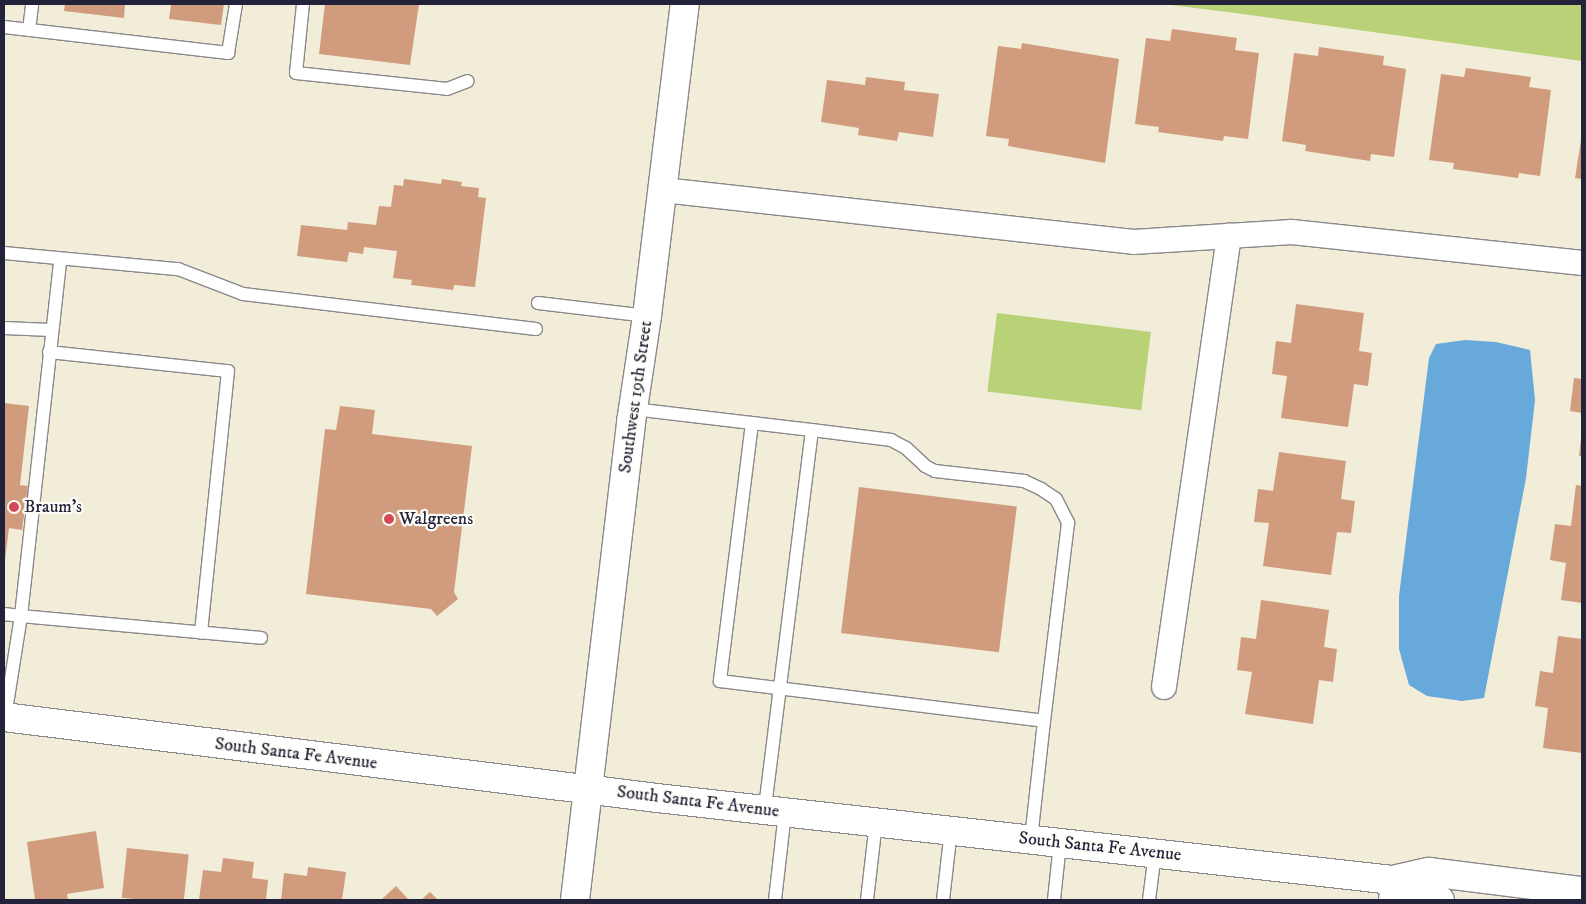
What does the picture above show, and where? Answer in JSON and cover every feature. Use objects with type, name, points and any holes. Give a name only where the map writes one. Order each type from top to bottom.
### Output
[{"type":"main road","name":"Southwest 19th Street","points":[[575,900],[633,409],[647,316],[685,4]]},
{"type":"main road","name":"South Santa Fe Avenue","points":[[5,717],[589,790],[1155,853],[1392,890],[1440,900]]},
{"type":"main road","name":"South Santa Fe Avenue","points":[[1392,890],[1429,872],[1582,891]]},
{"type":"street","points":[[663,190],[1133,242],[1292,232],[1582,263]]},
{"type":"street","points":[[1164,687],[1229,236]]},
{"type":"lane","points":[[29,30],[32,4]]},
{"type":"lane","points":[[4,27],[228,53],[236,4]]},
{"type":"lane","points":[[303,4],[296,73],[447,89],[468,81]]},
{"type":"lane","points":[[4,253],[60,260],[178,269],[243,294],[536,329]]},
{"type":"lane","points":[[5,717],[21,616],[60,260]]},
{"type":"lane","points":[[538,303],[647,316]]},
{"type":"lane","points":[[4,328],[52,330]]},
{"type":"lane","points":[[49,352],[228,371],[201,632]]},
{"type":"lane","points":[[633,409],[891,440],[906,448],[925,466],[935,471],[1024,481],[1042,488],[1056,499],[1068,523],[1031,839]]},
{"type":"lane","points":[[752,423],[720,681],[1044,721]]},
{"type":"lane","points":[[775,900],[778,688],[812,430]]},
{"type":"lane","points":[[4,614],[261,638]]},
{"type":"lane","points":[[867,900],[876,822]]},
{"type":"lane","points":[[943,900],[951,830]]},
{"type":"lane","points":[[1054,900],[1060,843]]},
{"type":"lane","points":[[1150,900],[1155,853]]},
{"type":"green space","points":[[1163,4],[1582,4],[1582,61],[1235,13]]},
{"type":"green space","points":[[997,313],[1151,332],[1141,410],[987,391]]},
{"type":"water","points":[[1465,340],[1496,342],[1530,350],[1535,400],[1526,478],[1484,698],[1462,701],[1427,696],[1409,685],[1399,649],[1399,596],[1429,358],[1436,344]]},
{"type":"building","points":[[65,4],[125,4],[124,18],[64,11]]},
{"type":"building","points":[[171,4],[224,4],[221,25],[169,19]]},
{"type":"building","points":[[325,4],[419,4],[410,65],[319,54]]},
{"type":"building","points":[[1172,29],[1237,38],[1235,50],[1259,53],[1248,139],[1224,136],[1223,141],[1158,132],[1159,127],[1135,124],[1146,38],[1170,41]]},
{"type":"building","points":[[1022,43],[1119,59],[1105,163],[1008,146],[1009,139],[986,136],[998,46],[1021,49]]},
{"type":"building","points":[[1319,47],[1384,56],[1383,65],[1406,69],[1394,157],[1371,154],[1370,161],[1305,151],[1306,145],[1282,141],[1294,53],[1318,56]]},
{"type":"building","points":[[1466,68],[1531,77],[1529,87],[1551,90],[1540,176],[1519,173],[1518,178],[1453,169],[1454,163],[1429,160],[1441,74],[1464,77]]},
{"type":"building","points":[[866,77],[905,82],[904,90],[939,94],[933,137],[899,132],[897,141],[858,135],[859,128],[821,122],[827,80],[865,85]]},
{"type":"building","points":[[1582,140],[1582,179],[1575,178]]},
{"type":"building","points":[[404,179],[441,184],[442,179],[462,182],[461,186],[479,188],[478,197],[486,198],[475,287],[454,285],[453,290],[411,285],[412,280],[393,278],[397,251],[364,247],[363,254],[349,252],[347,262],[297,256],[301,225],[347,230],[348,222],[376,225],[379,206],[391,207],[394,185],[403,186]]},
{"type":"building","points":[[1296,304],[1364,313],[1359,351],[1372,353],[1368,386],[1354,384],[1348,427],[1281,418],[1287,376],[1272,374],[1276,341],[1291,343]]},
{"type":"building","points":[[1574,378],[1582,379],[1582,413],[1570,411]]},
{"type":"building","name":"Braum's","points":[[4,403],[29,406],[20,485],[28,486],[22,530],[9,528],[5,560]]},
{"type":"building","name":"Walgreens","points":[[340,406],[375,410],[372,434],[472,446],[454,592],[458,599],[437,616],[431,609],[306,594],[325,429],[336,430]]},
{"type":"building","points":[[1581,439],[1582,456],[1579,456]]},
{"type":"building","points":[[1279,452],[1346,461],[1341,499],[1355,501],[1351,533],[1337,532],[1331,575],[1263,566],[1269,523],[1254,522],[1258,489],[1273,491]]},
{"type":"building","points":[[1576,485],[1582,486],[1582,603],[1561,600],[1566,563],[1550,560],[1555,524],[1571,526]]},
{"type":"building","points":[[859,487],[1017,506],[999,652],[841,633]]},
{"type":"building","points":[[1261,600],[1329,610],[1324,647],[1337,649],[1333,682],[1319,680],[1313,724],[1245,714],[1252,672],[1237,670],[1241,637],[1256,639]]},
{"type":"building","points":[[1558,636],[1582,639],[1582,753],[1543,748],[1548,708],[1535,706],[1540,671],[1553,673]]},
{"type":"building","points":[[96,831],[104,888],[67,894],[68,900],[35,900],[27,842]]},
{"type":"building","points":[[127,848],[189,854],[184,900],[122,898]]},
{"type":"building","points":[[223,858],[254,862],[252,878],[268,880],[266,900],[199,900],[203,870],[221,872]]},
{"type":"building","points":[[308,867],[346,872],[342,900],[281,900],[284,873],[307,876]]},
{"type":"building","points":[[396,886],[409,900],[381,900]]},
{"type":"building","points":[[430,892],[438,900],[421,900]]},
{"type":"place","name":"Braum's","points":[[14,507]]},
{"type":"place","name":"Walgreens","points":[[389,519]]}]
